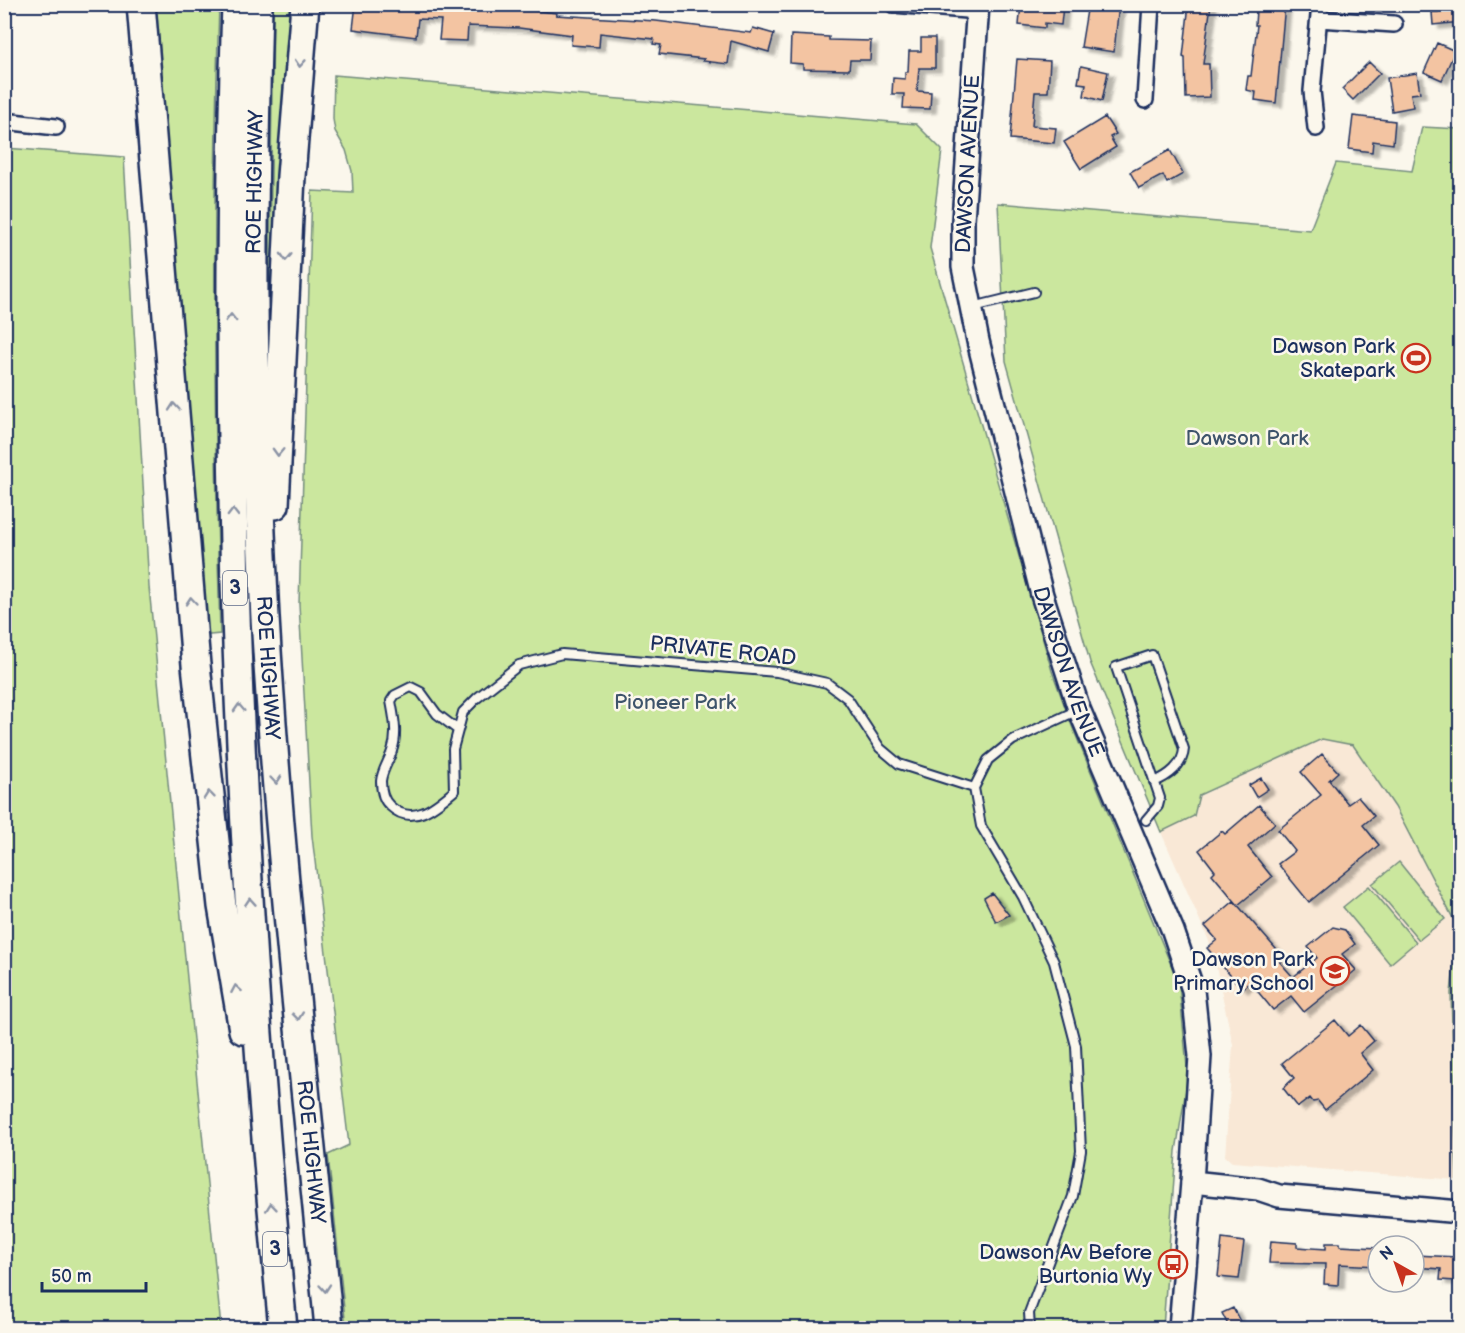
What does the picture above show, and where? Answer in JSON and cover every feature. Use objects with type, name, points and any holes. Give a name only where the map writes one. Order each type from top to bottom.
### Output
[{"type":"highway","points":[[141,4],[186,544],[216,856],[222,906],[268,1170]]},
{"type":"highway","name":"ROE HIGHWAY","points":[[236,4],[231,261],[236,616],[244,808],[268,1170],[283,1329]]},
{"type":"highway","name":"ROE HIGHWAY","points":[[258,4],[254,246],[258,443],[266,617],[275,765],[288,913],[329,1329]]},
{"type":"highway","points":[[266,617],[277,479],[291,176],[305,4]]},
{"type":"main road","name":"DAWSON AVENUE","points":[[978,8],[963,220],[963,267],[971,307],[1042,595],[1079,709],[1173,931],[1193,990],[1200,1056],[1192,1190],[1180,1329]]},
{"type":"main road","points":[[1192,1190],[1258,1189],[1279,1196],[1461,1212]]},
{"type":"street","points":[[892,4],[978,8]]},
{"type":"street","points":[[1145,100],[1151,4]]},
{"type":"street","points":[[1316,128],[1312,92],[1319,12],[1394,24]]},
{"type":"street","points":[[4,121],[56,127]]},
{"type":"lane","points":[[971,307],[1034,292]]},
{"type":"lane","name":"PRIVATE ROAD","points":[[458,730],[437,714],[421,692],[411,687],[395,695],[392,701],[396,735],[381,779],[381,792],[385,802],[396,812],[406,816],[420,814],[433,808],[454,791],[453,749],[463,712],[477,698],[519,665],[562,654],[777,672],[827,682],[848,699],[880,748],[899,764],[974,788]]},
{"type":"lane","points":[[1146,820],[1158,806],[1160,798],[1154,782],[1116,667],[1152,655],[1184,749],[1182,759],[1177,766],[1163,778],[1154,782]]},
{"type":"lane","points":[[1029,1329],[1029,1313],[1073,1196],[1081,1151],[1076,1046],[1054,962],[1023,897],[981,826],[974,788],[988,760],[1013,740],[1079,709]]},
{"type":"shaded area","name":"Dawson Park Primary School","points":[[1322,739],[1353,745],[1395,807],[1458,928],[1451,993],[1457,1180],[1232,1162],[1225,1156],[1233,1045],[1212,948],[1161,832],[1193,816],[1199,796]]},
{"type":"green space","points":[[148,5],[219,5],[215,162],[215,319],[220,634],[200,636]]},
{"type":"green space","points":[[273,5],[297,5],[269,344]]},
{"type":"green space","name":"Pioneer Park","points":[[334,75],[916,124],[942,150],[930,248],[1052,671],[1072,726],[1179,984],[1188,1077],[1176,1151],[1163,1328],[346,1328],[328,1155],[349,1145],[312,836],[299,604],[312,191],[353,193],[352,171],[346,150],[335,131],[333,119]]},
{"type":"green space","name":"Dawson Park","points":[[1422,127],[1460,129],[1460,1180],[1457,1180],[1451,993],[1458,928],[1395,807],[1353,745],[1322,739],[1199,795],[1194,816],[1161,832],[1090,662],[1006,361],[998,203],[1310,230],[1336,163],[1412,171]]},
{"type":"green space","points":[[5,148],[124,157],[149,587],[221,1328],[5,1328]]},
{"type":"green space","points":[[1399,862],[1445,919],[1419,940],[1372,884]]},
{"type":"green space","points":[[1369,886],[1416,942],[1390,964],[1343,907]]},
{"type":"building","points":[[356,4],[417,4],[453,7],[453,4],[470,4],[557,13],[556,15],[656,21],[751,33],[753,28],[774,34],[769,52],[731,41],[728,64],[659,54],[661,45],[653,44],[654,39],[600,33],[599,47],[571,45],[572,35],[519,28],[468,26],[467,41],[439,40],[441,20],[418,19],[416,37],[353,29]]},
{"type":"building","points":[[1021,4],[1063,6],[1061,25],[1045,23],[1045,28],[1019,25]]},
{"type":"building","points":[[1088,4],[1119,4],[1114,52],[1081,47]]},
{"type":"building","points":[[1189,4],[1211,4],[1203,64],[1209,64],[1210,97],[1186,98],[1185,58],[1183,57]]},
{"type":"building","points":[[1269,4],[1285,4],[1276,103],[1255,100],[1256,92],[1246,90],[1248,76],[1251,76],[1257,25],[1255,25],[1256,10],[1268,10]]},
{"type":"building","points":[[1437,4],[1459,4],[1461,22],[1433,25],[1432,12],[1438,12]]},
{"type":"building","points":[[791,35],[829,37],[829,40],[871,41],[870,60],[850,60],[849,70],[803,69],[803,64],[790,63]]},
{"type":"building","points":[[921,38],[935,38],[935,68],[919,68],[917,91],[931,92],[930,109],[903,108],[904,94],[892,94],[893,78],[905,79],[905,72],[908,72],[909,51],[921,51]]},
{"type":"building","points":[[1437,43],[1455,51],[1442,80],[1424,72]]},
{"type":"building","points":[[1017,59],[1050,61],[1048,92],[1035,92],[1032,126],[1056,128],[1054,143],[1010,139]]},
{"type":"building","points":[[1369,62],[1380,73],[1353,100],[1342,89]]},
{"type":"building","points":[[1081,66],[1108,72],[1102,101],[1084,96],[1086,84],[1078,83]]},
{"type":"building","points":[[1417,73],[1420,93],[1411,94],[1413,107],[1392,111],[1387,78]]},
{"type":"building","points":[[1353,116],[1395,121],[1393,144],[1373,141],[1372,152],[1349,149]]},
{"type":"building","points":[[1105,117],[1116,134],[1110,137],[1116,147],[1081,169],[1064,142]]},
{"type":"building","points":[[1170,150],[1183,174],[1167,183],[1163,175],[1139,188],[1130,172]]},
{"type":"building","points":[[1322,754],[1338,772],[1329,780],[1348,804],[1358,797],[1374,816],[1363,825],[1379,845],[1309,902],[1278,864],[1295,851],[1278,830],[1321,795],[1301,772]]},
{"type":"building","points":[[1261,778],[1268,789],[1256,797],[1249,785]]},
{"type":"building","points":[[1259,805],[1275,823],[1248,847],[1272,877],[1238,905],[1212,874],[1215,871],[1199,850],[1222,831],[1225,834]]},
{"type":"building","points":[[992,893],[1009,915],[996,922],[984,898]]},
{"type":"building","points":[[1234,901],[1283,957],[1279,961],[1293,977],[1317,958],[1308,947],[1333,927],[1345,930],[1355,944],[1342,954],[1356,970],[1304,1012],[1291,996],[1273,1010],[1250,982],[1242,989],[1207,948],[1217,940],[1205,926]]},
{"type":"building","points":[[1335,1020],[1348,1036],[1361,1025],[1374,1041],[1360,1053],[1373,1070],[1325,1110],[1318,1101],[1313,1102],[1310,1098],[1298,1107],[1283,1088],[1294,1078],[1282,1063]]},
{"type":"building","points":[[1222,1239],[1244,1242],[1239,1279],[1218,1277]]},
{"type":"building","points":[[1271,1241],[1297,1243],[1297,1247],[1326,1249],[1326,1243],[1366,1247],[1366,1265],[1339,1264],[1338,1285],[1324,1284],[1325,1264],[1269,1263]]},
{"type":"building","points":[[1426,1256],[1457,1257],[1456,1281],[1440,1280],[1441,1269],[1426,1268]]},
{"type":"building","points":[[1233,1308],[1244,1329],[1230,1329],[1222,1313]]},
{"type":"place","name":"Dawson Park Skatepark","points":[[1416,358]]},
{"type":"place","name":"Dawson Park Primary School","points":[[1335,971]]},
{"type":"place","name":"Dawson Av Before Burtonia Wy","points":[[1173,1264]]}]
